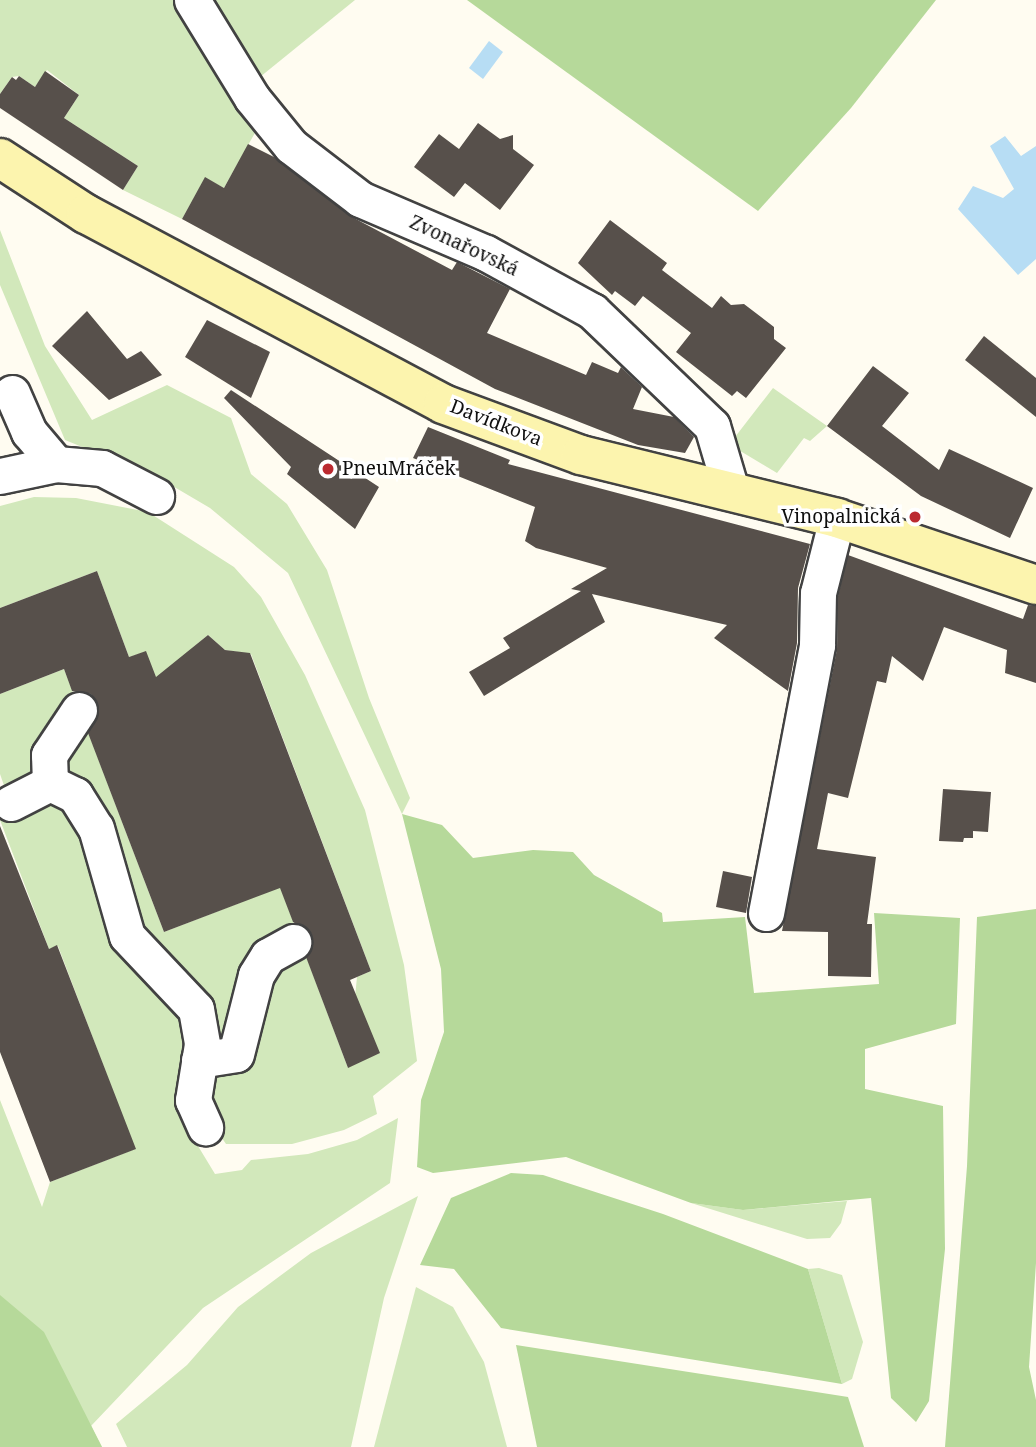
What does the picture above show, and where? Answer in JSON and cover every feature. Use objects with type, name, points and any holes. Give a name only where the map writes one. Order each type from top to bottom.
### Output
[{"type":"street","name":"Zvonařovská","points":[[192,0],[252,98],[291,146],[360,199],[486,253],[592,311],[712,426],[731,490]]},
{"type":"street","name":"Davídkova","points":[[0,158],[86,214],[443,404],[581,455],[837,518],[1036,585]]},
{"type":"street","points":[[12,393],[29,432],[56,464]]},
{"type":"street","points":[[0,476],[56,464],[102,468],[156,496]]},
{"type":"street","points":[[766,913],[817,645],[818,593],[837,518]]},
{"type":"street","points":[[50,783],[50,755],[79,710]]},
{"type":"street","points":[[11,803],[50,783]]},
{"type":"street","points":[[50,783],[75,795],[96,828],[127,936],[196,1009],[199,1060],[193,1100],[205,1127]]},
{"type":"street","points":[[199,1060],[236,1054],[257,975],[268,956],[293,942]]},
{"type":"green space","points":[[0,0],[182,0],[261,122],[224,188],[205,178],[182,219],[123,190],[138,166],[64,118],[79,95],[47,70],[35,87],[19,76],[12,77],[0,94]]},
{"type":"green space","points":[[211,0],[355,0],[260,77]]},
{"type":"green space","points":[[467,0],[936,0],[851,108],[758,211]]},
{"type":"green space","points":[[0,230],[45,346],[92,420],[167,385],[231,418],[251,474],[287,504],[327,570],[369,698],[410,798],[402,814],[288,573],[210,508],[159,478],[65,440],[0,285]]},
{"type":"green space","points":[[773,388],[827,426],[810,441],[804,438],[777,473],[737,449],[735,437]]},
{"type":"green space","points":[[34,497],[76,498],[148,512],[234,567],[261,597],[305,675],[365,810],[404,965],[417,1061],[373,1096],[377,1114],[344,1130],[292,1144],[226,1144],[216,1129],[198,1146],[215,1174],[242,1170],[251,1160],[308,1154],[357,1140],[398,1118],[390,1183],[203,1308],[91,1426],[102,1447],[0,1447],[0,1100],[42,1207],[50,1182],[135,1149],[58,946],[49,949],[0,820],[8,817],[8,797],[0,774],[0,694],[64,669],[164,932],[242,902],[145,652],[129,657],[97,571],[0,608],[0,506]],"holes":[[[208,635],[225,650],[251,654],[371,971],[357,977],[348,1068],[191,649]]]},
{"type":"green space","points":[[402,814],[442,825],[473,858],[533,850],[573,852],[594,875],[662,913],[663,922],[745,917],[754,993],[879,984],[874,913],[960,918],[956,1024],[865,1049],[865,1089],[943,1106],[945,1249],[929,1401],[916,1422],[891,1398],[871,1198],[743,1210],[691,1203],[566,1157],[433,1173],[417,1167],[421,1100],[444,1032],[441,969]]},
{"type":"green space","points":[[1036,909],[1036,1263],[1029,1367],[1036,1400],[1036,1447],[945,1447],[967,1166],[977,917]]},
{"type":"green space","points":[[511,1173],[543,1175],[663,1214],[808,1269],[842,1384],[501,1328],[454,1269],[420,1265],[451,1198]]},
{"type":"green space","points":[[418,1196],[384,1298],[351,1447],[127,1447],[116,1424],[187,1365],[238,1307],[311,1253]]},
{"type":"green space","points":[[847,1201],[841,1223],[830,1238],[807,1239],[691,1203],[743,1210]]},
{"type":"green space","points":[[819,1268],[842,1275],[863,1342],[852,1379],[842,1384],[808,1269]]},
{"type":"green space","points":[[416,1287],[453,1307],[484,1362],[507,1447],[374,1447]]},
{"type":"green space","points":[[0,1295],[44,1332],[102,1447],[0,1447]]},
{"type":"green space","points":[[516,1345],[848,1397],[864,1447],[537,1447]]},
{"type":"water","points":[[489,41],[503,52],[483,79],[469,68]]},
{"type":"water","points":[[1005,136],[1021,156],[1036,146],[1036,259],[1018,275],[958,209],[973,186],[1003,198],[1014,189],[990,146]]},
{"type":"building","points":[[45,71],[79,95],[64,118],[138,166],[123,190],[0,108],[0,94],[12,77],[16,80],[19,76],[35,87]]},
{"type":"building","points":[[478,123],[500,139],[513,135],[513,149],[534,165],[500,210],[465,183],[454,197],[414,167],[439,134],[459,149]]},
{"type":"building","points":[[248,144],[274,157],[352,217],[452,270],[457,262],[510,289],[487,333],[586,375],[592,362],[618,373],[621,367],[642,387],[633,409],[674,417],[694,437],[685,453],[638,445],[495,389],[182,219],[205,177],[224,188]]},
{"type":"building","points":[[610,220],[667,263],[662,270],[712,308],[721,296],[731,305],[744,304],[774,327],[774,339],[786,348],[746,398],[737,391],[732,396],[676,352],[691,333],[643,296],[635,306],[615,291],[612,295],[578,263]]},
{"type":"building","points":[[87,311],[127,359],[141,351],[162,375],[109,400],[52,346]]},
{"type":"building","points":[[207,320],[270,352],[251,398],[185,357]]},
{"type":"building","points":[[984,336],[1036,378],[1036,417],[965,360]]},
{"type":"building","points":[[873,366],[909,393],[882,426],[939,470],[949,449],[1033,488],[1010,538],[921,496],[827,426]]},
{"type":"building","points":[[231,390],[379,487],[355,529],[287,474],[291,467],[224,398]]},
{"type":"building","points":[[428,427],[510,460],[508,464],[810,544],[798,588],[797,643],[788,691],[714,638],[727,625],[592,594],[605,622],[484,696],[469,672],[510,648],[503,638],[581,591],[571,589],[607,568],[536,548],[525,541],[535,507],[413,458]]},
{"type":"building","points":[[848,555],[1023,619],[1028,605],[1036,606],[1036,683],[1005,673],[1007,650],[944,627],[923,681],[892,656],[886,683],[877,681],[848,798],[828,793],[817,849],[876,857],[867,924],[872,924],[871,977],[828,976],[828,932],[782,931],[837,649],[838,596]]},
{"type":"building","points":[[97,571],[129,657],[146,651],[156,677],[208,635],[225,650],[250,653],[371,971],[350,980],[380,1053],[348,1068],[306,957],[313,943],[311,933],[293,922],[280,888],[164,932],[88,733],[99,712],[91,694],[72,691],[64,669],[0,694],[0,608]]},
{"type":"building","points":[[943,789],[991,792],[988,832],[973,831],[973,838],[964,838],[963,842],[939,841]]},
{"type":"building","points":[[0,826],[49,949],[57,945],[136,1149],[50,1182],[0,1052]]},
{"type":"building","points":[[723,871],[752,877],[746,913],[716,907]]},
{"type":"place","name":"PneuMráček","points":[[328,469]]},
{"type":"place","name":"Vinopalnická","points":[[915,517]]}]
